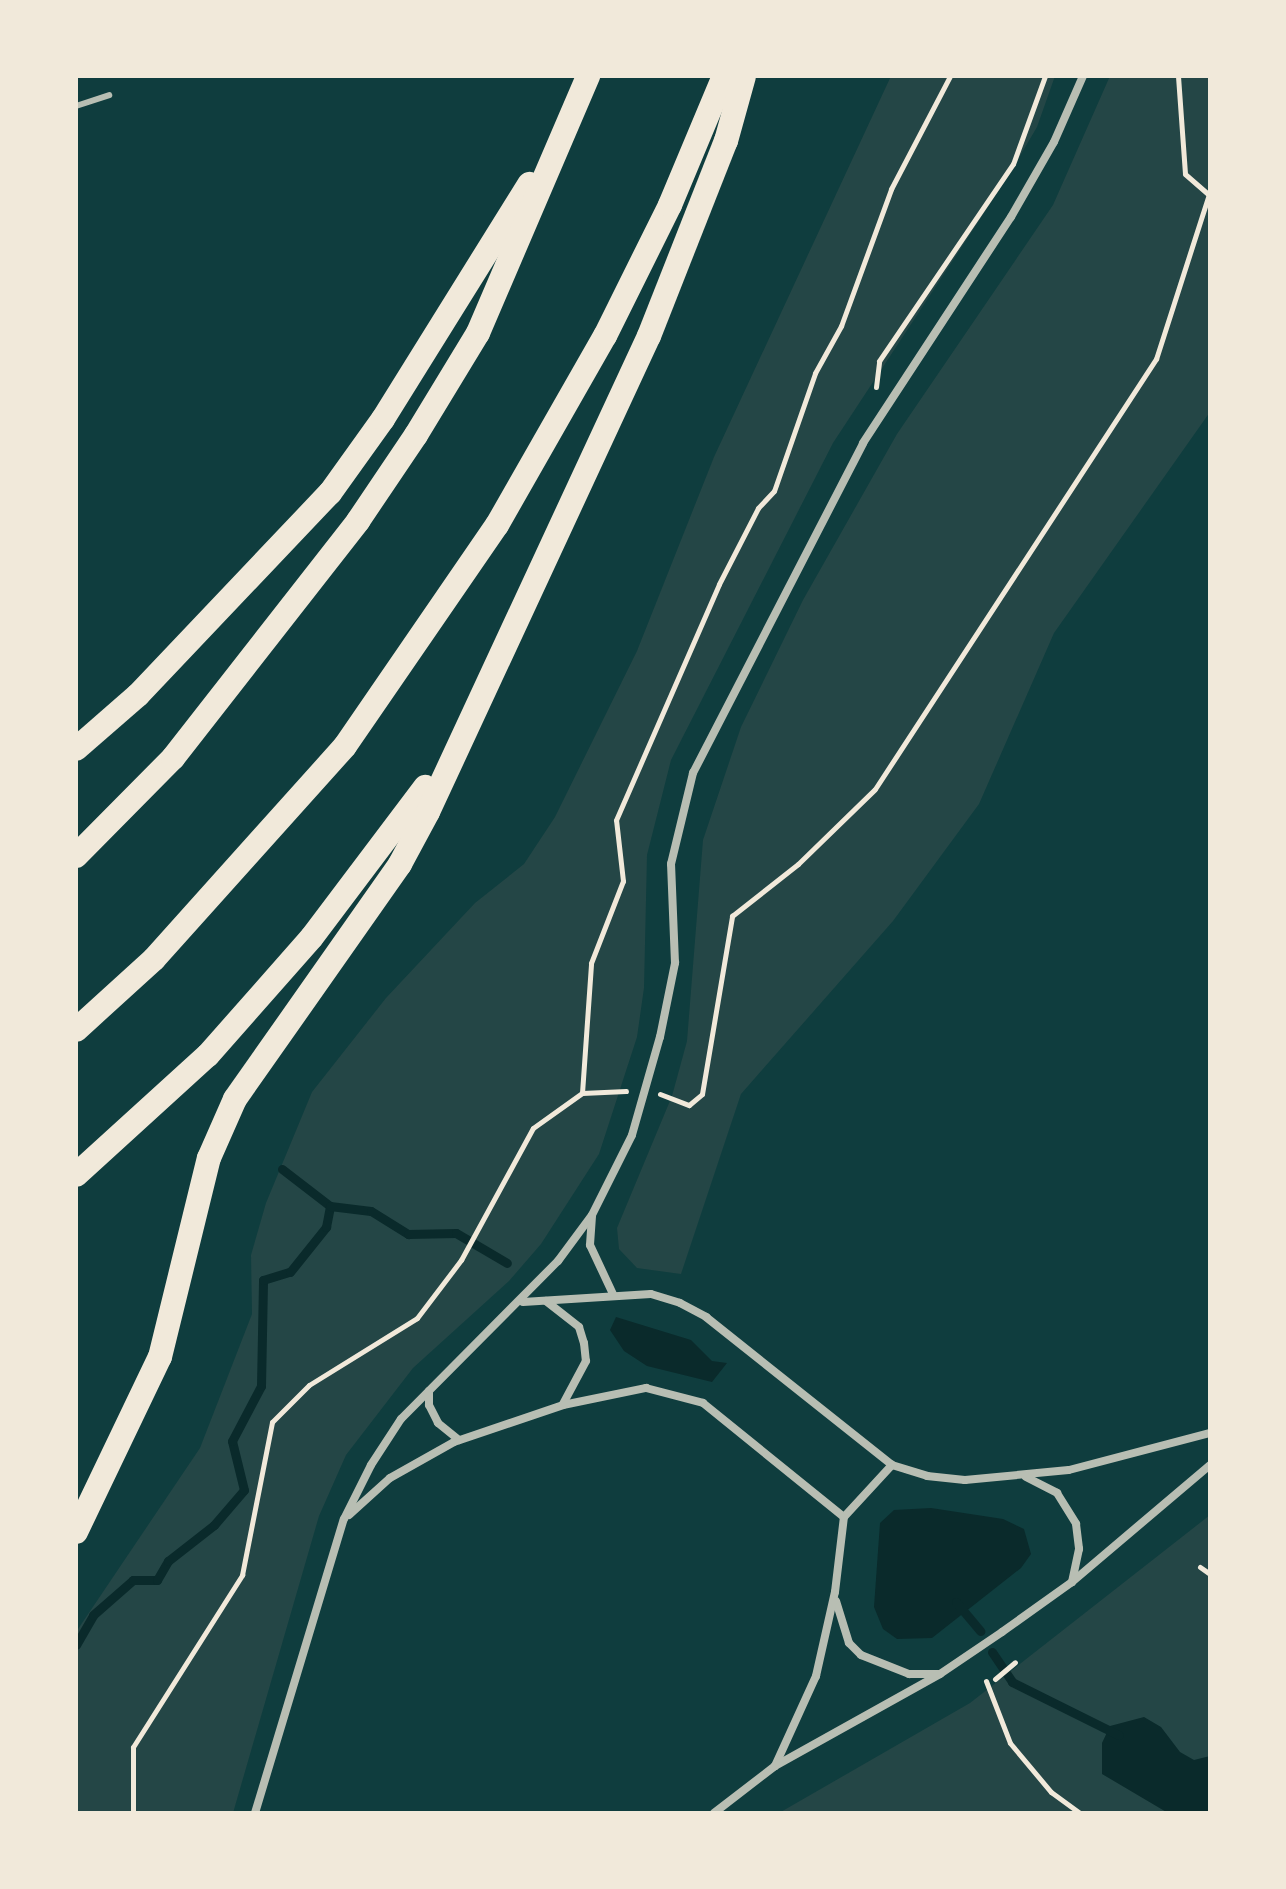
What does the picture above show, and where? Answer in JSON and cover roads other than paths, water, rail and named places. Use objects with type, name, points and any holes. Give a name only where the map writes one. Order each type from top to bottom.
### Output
[{"type":"highway","points":[[76,856],[173,758],[358,521],[416,435],[478,333],[588,76]]},
{"type":"highway","points":[[76,1030],[154,959],[345,746],[497,525],[605,336],[670,205],[724,76]]},
{"type":"highway","points":[[76,1532],[160,1357],[209,1158],[235,1099],[400,864],[649,336],[726,141],[744,76]]},
{"type":"highway","points":[[76,749],[138,695],[330,493],[383,419],[569,121]]},
{"type":"highway","points":[[76,1175],[208,1055],[312,937],[395,833],[471,719]]},
{"type":"street","points":[[255,1813],[344,1519],[371,1465],[401,1419],[523,1302],[592,1215],[632,1135],[675,963],[671,864],[693,773],[871,429],[1011,217],[1054,142],[1083,76]]},
{"type":"street","points":[[592,1215],[590,1245],[613,1294]]},
{"type":"street","points":[[523,1302],[651,1294],[706,1317],[892,1465],[965,1480],[1022,1475],[1136,1456],[1210,1433]]},
{"type":"street","points":[[546,1301],[579,1327],[584,1343],[586,1361],[563,1405]]},
{"type":"street","points":[[344,1519],[390,1478],[459,1440],[563,1405],[624,1389],[687,1395],[844,1517]]},
{"type":"street","points":[[429,1390],[429,1405],[438,1423],[459,1440]]},
{"type":"street","points":[[775,1766],[816,1676],[835,1592],[844,1517],[892,1465]]},
{"type":"street","points":[[714,1813],[775,1766],[940,1674],[1072,1582],[1210,1465]]},
{"type":"street","points":[[1022,1475],[1057,1493],[1072,1515],[1079,1549],[1072,1582]]},
{"type":"street","points":[[835,1592],[839,1621],[861,1655],[909,1674],[940,1674]]},
{"type":"lane","points":[[76,106],[109,95]]},
{"type":"waterway","points":[[282,1169],[330,1206]]},
{"type":"waterway","points":[[76,1645],[93,1615],[133,1580],[157,1580],[168,1561],[214,1525],[244,1490],[232,1441],[261,1386],[263,1280],[290,1272],[326,1227],[330,1206],[371,1211],[408,1234],[456,1233],[507,1263]]},
{"type":"waterway","points":[[956,1602],[980,1631]]},
{"type":"waterway","points":[[992,1652],[1012,1682],[1119,1735]]}]
